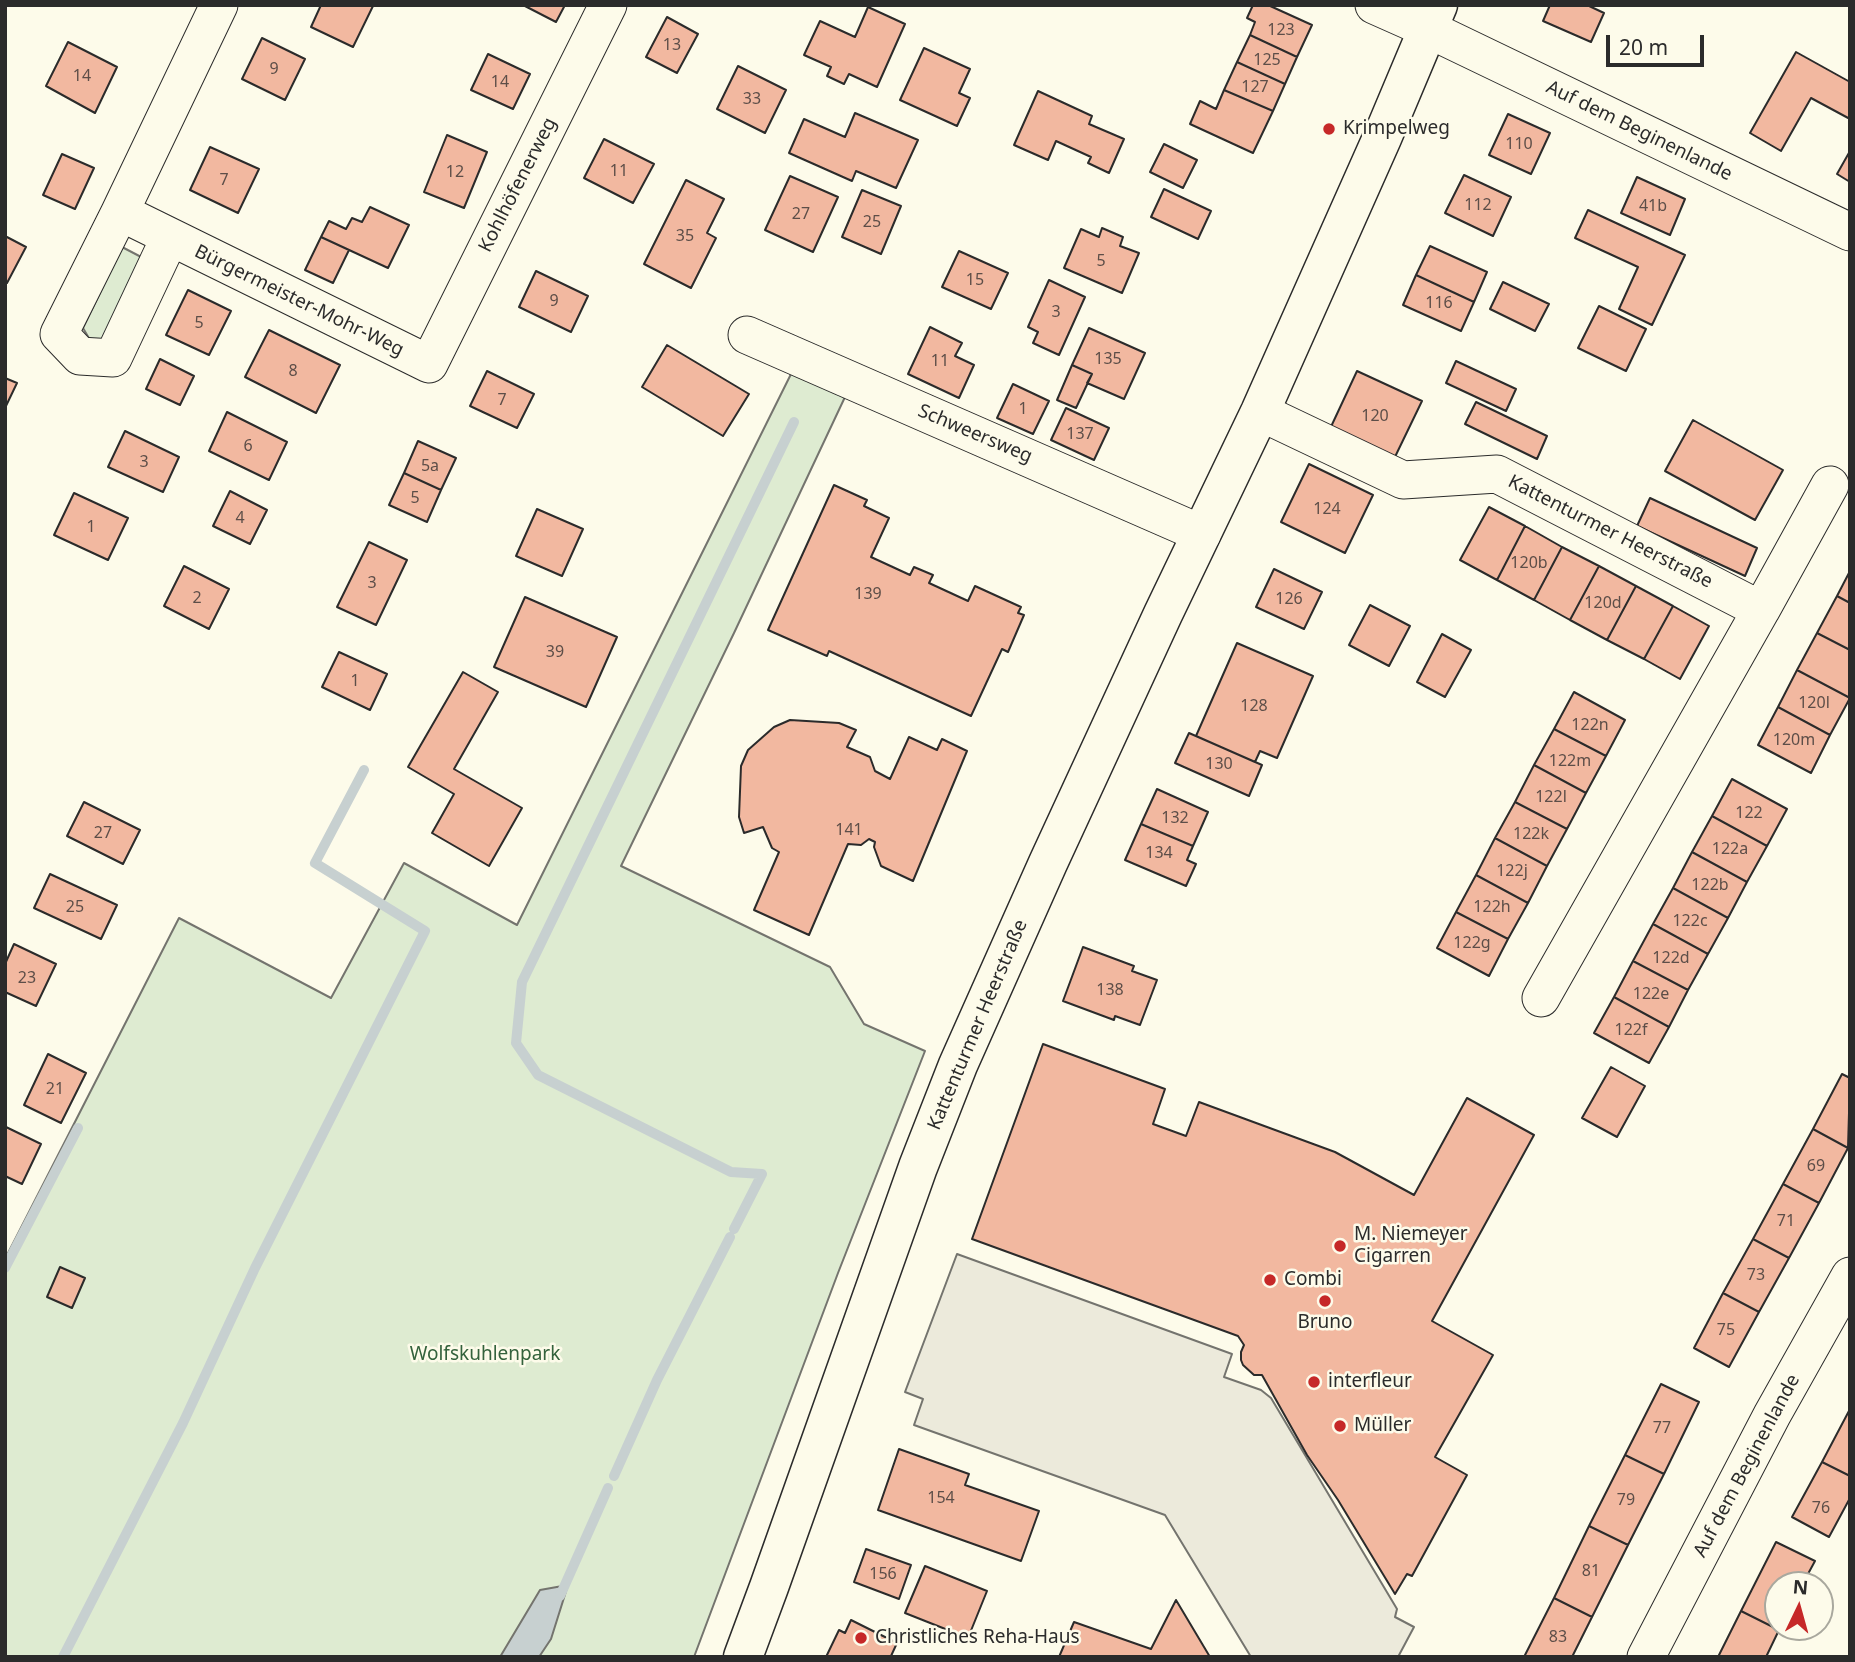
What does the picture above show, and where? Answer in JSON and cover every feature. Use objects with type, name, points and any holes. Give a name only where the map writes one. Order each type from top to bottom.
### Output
[{"type":"main road","name":"Kattenturmer Heerstraße","points":[[743,1657],[918,1167],[958,1065],[1163,614],[1260,412],[1433,17]]},
{"type":"street","points":[[170,237],[113,358],[80,356],[59,334],[219,5]]},
{"type":"street","name":"Kohlhöfenerweg","points":[[429,364],[608,5]]},
{"type":"street","points":[[1374,5],[1433,17]]},
{"type":"street","name":"Auf dem Beginenlande","points":[[1433,17],[1850,232]]},
{"type":"street","name":"Bürgermeister-Mohr-Weg","points":[[120,212],[429,364]]},
{"type":"street","name":"Schweersweg","points":[[747,335],[1202,534]]},
{"type":"street","name":"Kattenturmer Heerstraße","points":[[1260,412],[1403,480],[1497,474],[1761,610]]},
{"type":"street","points":[[1541,998],[1830,485]]},
{"type":"street","name":"Auf dem Beginenlande","points":[[1646,1657],[1772,1415],[1850,1276]]},
{"type":"green space","points":[[122,247],[145,259],[105,341],[90,340],[83,328]]},
{"type":"green space","name":"Wolfskuhlenpark","points":[[794,368],[845,397],[621,866],[830,967],[864,1024],[925,1051],[838,1273],[694,1657],[5,1657],[5,1259],[179,918],[331,998],[404,863],[517,925]]},
{"type":"shaded area","points":[[957,1254],[1232,1354],[1224,1377],[1261,1390],[1271,1398],[1397,1609],[1395,1617],[1414,1627],[1398,1657],[1251,1657],[1165,1515],[914,1425],[923,1399],[905,1392]]},
{"type":"shaded area","points":[[568,1585],[551,1639],[539,1657],[500,1657],[540,1590]]},
{"type":"building","points":[[321,5],[373,6],[353,47],[311,27]]},
{"type":"building","points":[[523,5],[565,5],[556,22]]},
{"type":"building","points":[[1253,5],[1268,5],[1312,25],[1297,57],[1250,35],[1255,22],[1247,18]]},
{"type":"building","points":[[1550,5],[1587,5],[1604,13],[1591,42],[1543,21]]},
{"type":"building","points":[[868,7],[905,24],[877,87],[849,74],[844,84],[827,76],[831,67],[804,55],[820,21],[855,37]]},
{"type":"building","points":[[667,17],[698,34],[677,73],[646,57]]},
{"type":"building","points":[[1250,35],[1297,57],[1285,84],[1237,62]]},
{"type":"building","points":[[262,38],[305,59],[285,100],[242,79]]},
{"type":"building","points":[[68,42],[117,67],[95,113],[46,86]]},
{"type":"building","points":[[924,48],[970,69],[959,93],[970,98],[957,126],[900,100]]},
{"type":"building","points":[[1796,52],[1850,82],[1850,119],[1811,98],[1781,151],[1750,133]]},
{"type":"building","points":[[488,54],[530,74],[513,109],[471,90]]},
{"type":"building","points":[[1237,62],[1285,84],[1273,111],[1224,90]]},
{"type":"building","points":[[738,66],[786,90],[765,133],[717,109]]},
{"type":"building","points":[[1224,90],[1273,111],[1253,153],[1190,124],[1200,101],[1216,109]]},
{"type":"building","points":[[1038,91],[1092,116],[1089,124],[1124,139],[1109,173],[1088,163],[1091,157],[1056,141],[1048,160],[1014,145]]},
{"type":"building","points":[[855,113],[918,140],[896,188],[856,171],[852,181],[789,153],[804,119],[845,137]]},
{"type":"building","points":[[1508,114],[1550,133],[1531,174],[1489,155]]},
{"type":"building","points":[[447,135],[487,152],[464,208],[424,192]]},
{"type":"building","points":[[604,139],[654,164],[633,203],[584,178]]},
{"type":"building","points":[[1164,144],[1197,160],[1183,188],[1150,172]]},
{"type":"building","points":[[210,147],[259,169],[238,213],[190,190]]},
{"type":"building","points":[[1850,151],[1850,182],[1837,174]]},
{"type":"building","points":[[62,154],[94,168],[75,209],[43,195]]},
{"type":"building","points":[[1464,175],[1511,197],[1493,236],[1445,213]]},
{"type":"building","points":[[790,176],[838,197],[813,252],[765,230]]},
{"type":"building","points":[[1637,177],[1685,199],[1670,235],[1621,213]]},
{"type":"building","points":[[686,180],[724,199],[707,233],[716,238],[691,288],[644,264]]},
{"type":"building","points":[[1164,189],[1211,211],[1198,239],[1151,217]]},
{"type":"building","points":[[862,190],[901,206],[881,254],[842,237]]},
{"type":"building","points":[[370,207],[409,225],[388,268],[321,237],[329,221],[346,229],[352,218],[362,222]]},
{"type":"building","points":[[1588,210],[1685,255],[1652,325],[1619,309],[1638,267],[1575,238]]},
{"type":"building","points":[[1102,228],[1123,237],[1120,246],[1139,253],[1122,293],[1064,268],[1081,229],[1099,237]]},
{"type":"building","points":[[5,236],[26,247],[7,283],[5,282]]},
{"type":"building","points":[[321,237],[349,250],[333,283],[305,270]]},
{"type":"building","points":[[1430,246],[1487,272],[1474,302],[1416,275]]},
{"type":"building","points":[[959,251],[1008,273],[991,309],[942,287]]},
{"type":"building","points":[[536,271],[588,296],[571,332],[519,307]]},
{"type":"building","points":[[1416,275],[1474,302],[1461,331],[1403,305]]},
{"type":"building","points":[[1049,280],[1085,297],[1059,355],[1033,343],[1038,332],[1028,327]]},
{"type":"building","points":[[1503,282],[1549,304],[1535,331],[1490,309]]},
{"type":"building","points":[[188,290],[231,311],[209,355],[166,335]]},
{"type":"building","points":[[1599,306],[1646,329],[1626,371],[1578,348]]},
{"type":"building","points":[[930,327],[962,343],[955,356],[974,365],[959,398],[908,374]]},
{"type":"building","points":[[1089,328],[1145,353],[1124,399],[1087,383],[1092,374],[1072,365]]},
{"type":"building","points":[[269,330],[340,365],[316,413],[245,377]]},
{"type":"building","points":[[667,345],[749,394],[723,436],[642,387]]},
{"type":"building","points":[[160,359],[194,376],[180,405],[146,389]]},
{"type":"building","points":[[1456,361],[1516,389],[1506,411],[1446,383]]},
{"type":"building","points":[[1072,365],[1092,374],[1076,408],[1057,400]]},
{"type":"building","points":[[487,371],[534,394],[517,428],[470,406]]},
{"type":"building","points":[[1357,371],[1422,401],[1393,461],[1329,431]]},
{"type":"building","points":[[5,378],[17,383],[5,408]]},
{"type":"building","points":[[1013,384],[1049,401],[1033,434],[997,418]]},
{"type":"building","points":[[1476,402],[1547,436],[1537,459],[1465,424]]},
{"type":"building","points":[[1066,408],[1109,428],[1094,460],[1051,440]]},
{"type":"building","points":[[227,412],[287,442],[269,480],[209,451]]},
{"type":"building","points":[[1693,420],[1783,470],[1755,520],[1665,471]]},
{"type":"building","points":[[125,431],[179,457],[163,492],[108,467]]},
{"type":"building","points":[[418,441],[456,458],[441,490],[404,473]]},
{"type":"building","points":[[1309,464],[1373,495],[1345,553],[1281,522]]},
{"type":"building","points":[[404,473],[441,490],[427,522],[389,505]]},
{"type":"building","points":[[834,485],[867,500],[864,506],[889,518],[871,557],[910,575],[914,567],[933,575],[929,583],[968,601],[975,586],[1021,607],[1018,613],[1024,615],[1008,652],[1002,649],[971,716],[829,651],[827,656],[768,630]]},
{"type":"building","points":[[230,491],[267,510],[250,544],[213,526]]},
{"type":"building","points":[[74,493],[128,518],[108,560],[54,535]]},
{"type":"building","points":[[1650,498],[1757,548],[1745,576],[1637,526]]},
{"type":"building","points":[[1489,507],[1525,526],[1497,580],[1460,560]]},
{"type":"building","points":[[537,509],[583,529],[562,576],[516,556]]},
{"type":"building","points":[[1525,526],[1562,547],[1534,600],[1497,580]]},
{"type":"building","points":[[369,542],[407,560],[376,625],[337,607]]},
{"type":"building","points":[[1562,547],[1599,566],[1570,620],[1534,600]]},
{"type":"building","points":[[184,566],[229,589],[209,629],[164,606]]},
{"type":"building","points":[[1599,566],[1636,586],[1607,640],[1570,620]]},
{"type":"building","points":[[1274,569],[1322,592],[1304,629],[1256,607]]},
{"type":"building","points":[[1850,571],[1850,603],[1837,596]]},
{"type":"building","points":[[1636,586],[1673,606],[1644,659],[1607,640]]},
{"type":"building","points":[[1837,596],[1850,603],[1850,650],[1817,633]]},
{"type":"building","points":[[525,597],[617,637],[586,707],[494,667]]},
{"type":"building","points":[[1370,605],[1410,626],[1389,666],[1349,645]]},
{"type":"building","points":[[1673,606],[1709,626],[1680,679],[1644,659]]},
{"type":"building","points":[[1817,633],[1850,650],[1850,698],[1797,670]]},
{"type":"building","points":[[1442,634],[1471,650],[1445,697],[1417,682]]},
{"type":"building","points":[[1237,643],[1313,676],[1277,758],[1260,751],[1255,762],[1196,736]]},
{"type":"building","points":[[339,652],[387,674],[370,710],[322,687]]},
{"type":"building","points":[[1797,670],[1850,698],[1830,735],[1778,707]]},
{"type":"building","points":[[463,672],[498,692],[454,769],[522,808],[489,866],[432,833],[454,794],[408,767]]},
{"type":"building","points":[[1574,692],[1625,720],[1606,756],[1554,729]]},
{"type":"building","points":[[1778,707],[1830,735],[1811,773],[1758,745]]},
{"type":"building","points":[[790,720],[839,723],[856,730],[847,747],[870,757],[875,771],[890,779],[909,737],[937,750],[942,739],[967,751],[913,881],[881,866],[874,847],[875,842],[869,839],[861,845],[848,844],[809,935],[754,910],[779,852],[772,848],[763,827],[744,833],[739,817],[741,766],[748,750],[774,727]]},
{"type":"building","points":[[1554,729],[1606,756],[1586,793],[1534,765]]},
{"type":"building","points":[[1189,733],[1262,765],[1249,796],[1175,763]]},
{"type":"building","points":[[1534,765],[1586,793],[1567,829],[1515,802]]},
{"type":"building","points":[[1732,779],[1787,809],[1767,846],[1712,816]]},
{"type":"building","points":[[1157,789],[1208,812],[1193,846],[1141,824]]},
{"type":"building","points":[[84,802],[140,830],[123,864],[67,836]]},
{"type":"building","points":[[1515,802],[1567,829],[1547,866],[1495,838]]},
{"type":"building","points":[[1712,816],[1767,846],[1747,882],[1692,852]]},
{"type":"building","points":[[1141,824],[1193,846],[1187,860],[1196,864],[1186,886],[1125,860]]},
{"type":"building","points":[[1495,838],[1547,866],[1528,903],[1476,875]]},
{"type":"building","points":[[1692,852],[1747,882],[1728,918],[1673,888]]},
{"type":"building","points":[[50,874],[117,905],[101,939],[34,908]]},
{"type":"building","points":[[1476,875],[1528,903],[1508,939],[1456,912]]},
{"type":"building","points":[[1673,888],[1728,918],[1708,954],[1653,924]]},
{"type":"building","points":[[1456,912],[1508,939],[1489,976],[1437,948]]},
{"type":"building","points":[[1653,924],[1708,954],[1688,990],[1633,961]]},
{"type":"building","points":[[14,944],[56,964],[36,1006],[5,992],[5,964]]},
{"type":"building","points":[[1083,947],[1134,966],[1132,971],[1157,980],[1140,1025],[1115,1016],[1114,1020],[1063,1001]]},
{"type":"building","points":[[1633,961],[1688,990],[1669,1027],[1614,997]]},
{"type":"building","points":[[1614,997],[1669,1027],[1649,1063],[1594,1033]]},
{"type":"building","name":"Combi","points":[[1043,1044],[1165,1089],[1153,1124],[1186,1136],[1199,1102],[1335,1152],[1414,1195],[1467,1098],[1534,1135],[1432,1321],[1493,1355],[1435,1457],[1467,1475],[1412,1576],[1407,1574],[1395,1594],[1338,1500],[1307,1455],[1262,1375],[1254,1375],[1243,1365],[1241,1352],[1244,1345],[1238,1336],[972,1239]]},
{"type":"building","points":[[48,1054],[86,1073],[61,1123],[24,1105]]},
{"type":"building","points":[[1611,1067],[1645,1086],[1617,1137],[1582,1118]]},
{"type":"building","points":[[1842,1074],[1850,1078],[1848,1148],[1813,1129]]},
{"type":"building","points":[[6,1127],[41,1144],[22,1184],[5,1176]]},
{"type":"building","points":[[1813,1129],[1848,1148],[1819,1203],[1783,1184]]},
{"type":"building","points":[[1783,1184],[1819,1203],[1789,1258],[1753,1239]]},
{"type":"building","points":[[1753,1239],[1789,1258],[1759,1312],[1723,1293]]},
{"type":"building","points":[[60,1267],[85,1278],[72,1308],[47,1297]]},
{"type":"building","points":[[1723,1293],[1759,1312],[1729,1367],[1694,1348]]},
{"type":"building","points":[[1661,1384],[1699,1402],[1664,1474],[1625,1455]]},
{"type":"building","points":[[1850,1409],[1850,1476],[1822,1462]]},
{"type":"building","points":[[899,1449],[969,1474],[965,1485],[1039,1511],[1021,1561],[878,1510]]},
{"type":"building","points":[[1625,1455],[1664,1474],[1628,1545],[1589,1526]]},
{"type":"building","points":[[1822,1462],[1850,1476],[1850,1498],[1829,1537],[1792,1517]]},
{"type":"building","points":[[1589,1526],[1628,1545],[1592,1617],[1554,1598]]},
{"type":"building","points":[[1776,1542],[1815,1561],[1810,1571],[1764,1571],[1764,1622],[1741,1611]]},
{"type":"building","points":[[866,1549],[911,1565],[899,1599],[854,1582]]},
{"type":"building","points":[[925,1566],[987,1591],[968,1638],[905,1613]]},
{"type":"building","points":[[1554,1598],[1592,1617],[1572,1657],[1524,1657]]},
{"type":"building","points":[[1176,1600],[1210,1657],[1059,1657],[1074,1622],[1151,1649]]},
{"type":"building","points":[[1741,1611],[1764,1622],[1764,1641],[1774,1641],[1766,1657],[1718,1657]]},
{"type":"building","name":"Christliches Reha-Haus","points":[[851,1620],[897,1643],[891,1656],[894,1657],[826,1657],[839,1630],[845,1633]]},
{"type":"waterway","points":[[734,1229],[762,1174],[731,1172],[538,1075],[516,1043],[522,982],[794,422]]},
{"type":"waterway","points":[[63,1657],[183,1423],[255,1268],[425,931],[315,863],[364,770]]},
{"type":"waterway","points":[[5,1268],[78,1128]]},
{"type":"waterway","points":[[614,1476],[657,1380],[730,1237]]},
{"type":"waterway","points":[[560,1596],[608,1488]]},
{"type":"place","name":"Krimpelweg","points":[[1329,129]]},
{"type":"place","name":"M. Niemeyer Cigarren","points":[[1340,1246]]},
{"type":"place","name":"Combi","points":[[1270,1280]]},
{"type":"place","name":"Bruno","points":[[1325,1301]]},
{"type":"place","name":"interfleur","points":[[1314,1382]]},
{"type":"place","name":"Müller","points":[[1340,1426]]},
{"type":"place","name":"Christliches Reha-Haus","points":[[861,1638]]}]
